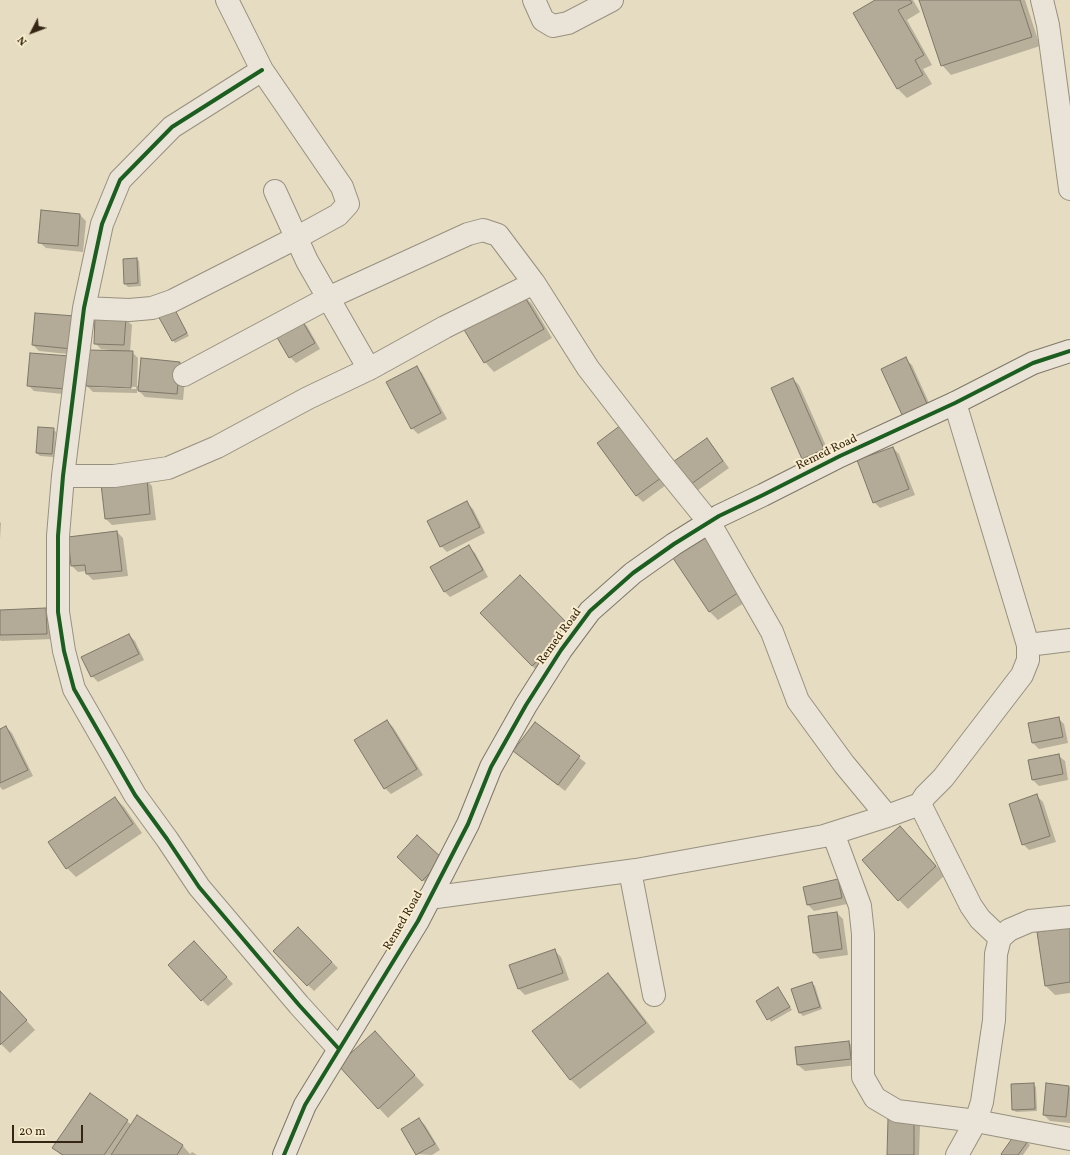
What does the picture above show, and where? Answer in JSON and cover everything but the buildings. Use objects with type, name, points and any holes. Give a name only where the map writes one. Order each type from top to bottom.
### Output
[{"type":"street","points":[[84,308],[129,310],[152,308],[172,301],[338,215],[348,204],[342,187],[262,70],[227,0]]},
{"type":"street","points":[[534,0],[543,20],[552,26],[568,23],[612,0]]},
{"type":"street","points":[[1042,0],[1048,24],[1068,164],[1070,189]]},
{"type":"street","points":[[262,70],[172,127],[120,180],[102,224],[84,308],[62,476],[58,536],[58,612],[64,651],[74,690],[135,795],[199,887],[299,1005],[339,1049]]},
{"type":"street","points":[[275,191],[307,261],[369,369]]},
{"type":"street","points":[[184,376],[328,298],[468,234],[483,230],[498,235],[534,283],[588,368],[709,522],[772,632],[798,701],[844,764],[887,816]]},
{"type":"street","points":[[62,476],[114,476],[168,468],[217,447],[308,398],[369,369],[445,327],[534,283]]},
{"type":"street","name":"Remed Road","points":[[284,1155],[305,1106],[418,920],[468,824],[491,767],[526,705],[561,650],[590,612],[634,573],[674,544],[719,516],[840,456],[955,404],[1033,363],[1070,351]]},
{"type":"street","points":[[429,898],[630,871],[824,836],[920,804],[925,796],[943,778],[1022,674],[1028,660],[1028,645],[955,404]]},
{"type":"street","points":[[1028,645],[1070,640]]},
{"type":"street","points":[[920,804],[971,906],[980,919],[1000,938]]},
{"type":"street","points":[[833,833],[860,906],[863,934],[863,1077],[875,1098],[897,1111],[976,1121],[1070,1139]]},
{"type":"street","points":[[630,871],[654,995]]},
{"type":"street","points":[[957,1155],[976,1121],[982,1102],[992,1042],[996,954],[1000,938],[1009,930],[1030,921],[1070,918]]},
{"type":"cycle path","points":[[262,70],[172,127],[120,180],[102,224],[84,308],[63,476],[58,536],[58,612],[64,651],[74,689],[135,795],[199,887],[299,1005],[339,1049]]},
{"type":"cycle path","points":[[284,1155],[305,1105],[418,921],[468,824],[491,767],[526,705],[561,650],[590,611],[633,573],[674,544],[719,516],[840,456],[955,403],[1033,363],[1070,351]]}]
